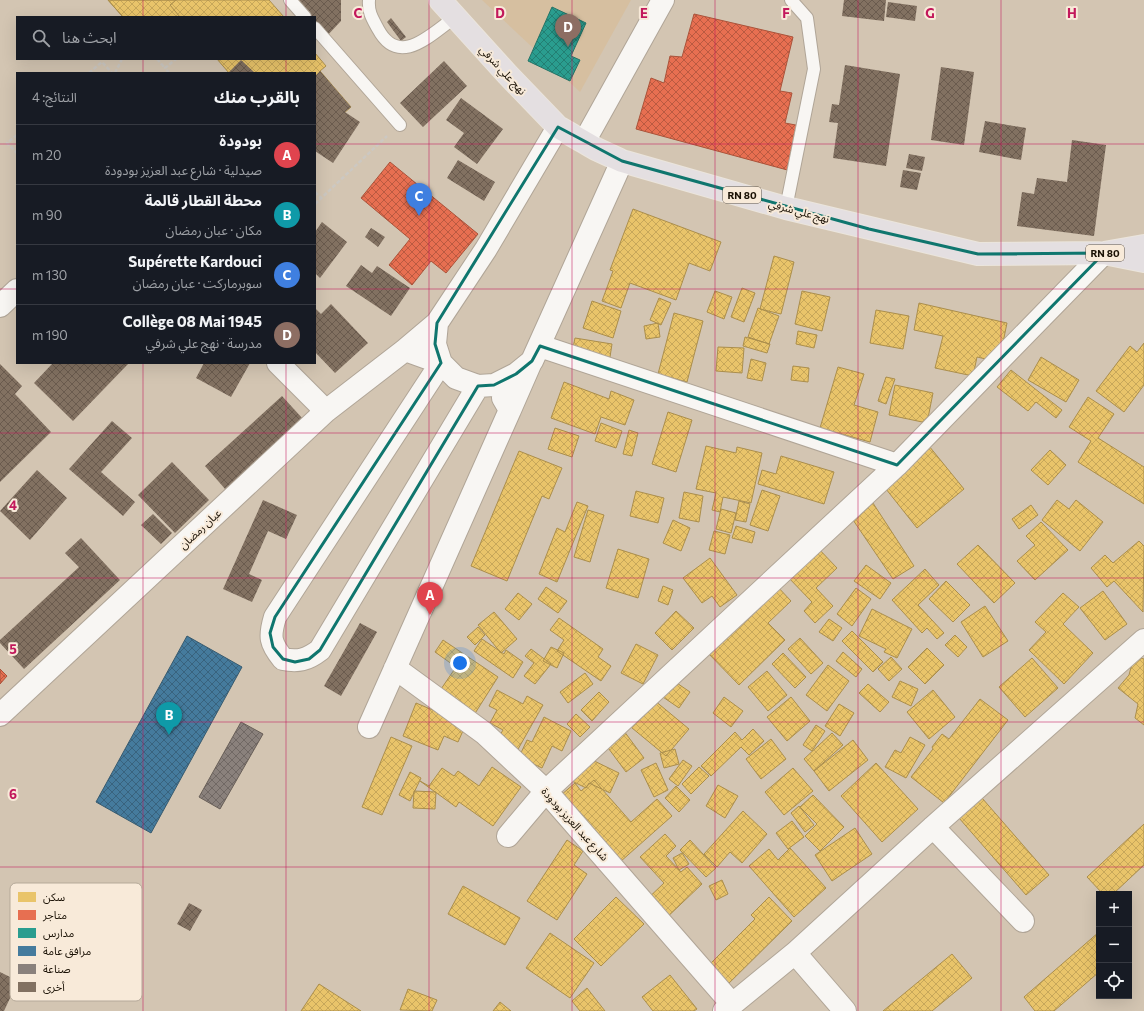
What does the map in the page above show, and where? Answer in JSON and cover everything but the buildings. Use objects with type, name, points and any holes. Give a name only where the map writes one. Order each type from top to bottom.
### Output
[{"type":"main road","name":"نهج علي شرفي","points":[[440,0],[454,18],[558,127],[622,161],[786,208],[868,229],[978,254],[1104,253],[1144,246]]},
{"type":"main road","name":"نهج علي شرفي","points":[[1104,253],[1144,261]]},
{"type":"street","points":[[584,142],[663,0]]},
{"type":"street","points":[[510,410],[486,386],[456,378],[441,362],[435,344],[437,323],[486,249],[558,127]]},
{"type":"street","points":[[369,727],[622,161]]},
{"type":"street","points":[[508,836],[546,791],[897,465],[1104,253]]},
{"type":"street","points":[[0,306],[16,291]]},
{"type":"street","name":"عبان رمضان","points":[[0,715],[326,411],[405,350],[437,323]]},
{"type":"street","points":[[405,350],[441,362]]},
{"type":"street","points":[[441,362],[275,616],[270,633],[273,647],[283,659],[295,662],[309,658],[320,650],[486,386],[516,374],[536,354]]},
{"type":"street","points":[[536,354],[897,465]]},
{"type":"street","points":[[279,364],[326,411]]},
{"type":"street","points":[[728,1008],[795,953],[933,827],[1144,640]]},
{"type":"street","name":"شارع عبد العزيز بودودة","points":[[395,668],[484,733],[546,791],[728,1008]]},
{"type":"street","points":[[933,827],[1023,921]]},
{"type":"street","points":[[795,953],[845,1011]]},
{"type":"lane","points":[[290,0],[304,16]]},
{"type":"lane","points":[[369,0],[368,10],[379,32],[393,46],[406,48],[422,40],[454,18]]},
{"type":"lane","points":[[786,208],[814,69],[807,18],[791,0]]},
{"type":"lane","points":[[316,29],[400,125]]},
{"type":"path","points":[[114,72],[121,60]]},
{"type":"path","points":[[158,60],[167,72]]},
{"type":"path","points":[[165,68],[175,60]]},
{"type":"path","points":[[90,72],[102,62],[112,72]]},
{"type":"path","points":[[316,203],[400,125]]},
{"type":"path","points":[[16,136],[8,143],[16,152]]},
{"type":"path","points":[[316,193],[321,198]]},
{"type":"highlighted area","points":[[558,127],[622,161],[869,229],[978,254],[1104,253],[897,465],[540,346],[532,361],[516,374],[494,385],[478,386],[320,650],[309,659],[295,662],[283,659],[273,647],[270,633],[275,617],[441,363],[435,344],[437,323]]},
{"type":"shaded area","points":[[482,0],[631,0],[580,92]]},
{"type":"place","name":"Collège 08 Mai 1945","points":[[568,47]]},
{"type":"place","name":"Supérette Kardouci","points":[[419,216]]},
{"type":"place","name":"بودودة","points":[[430,615]]},
{"type":"place","name":"محطة القطار قالمة","points":[[169,735]]}]
